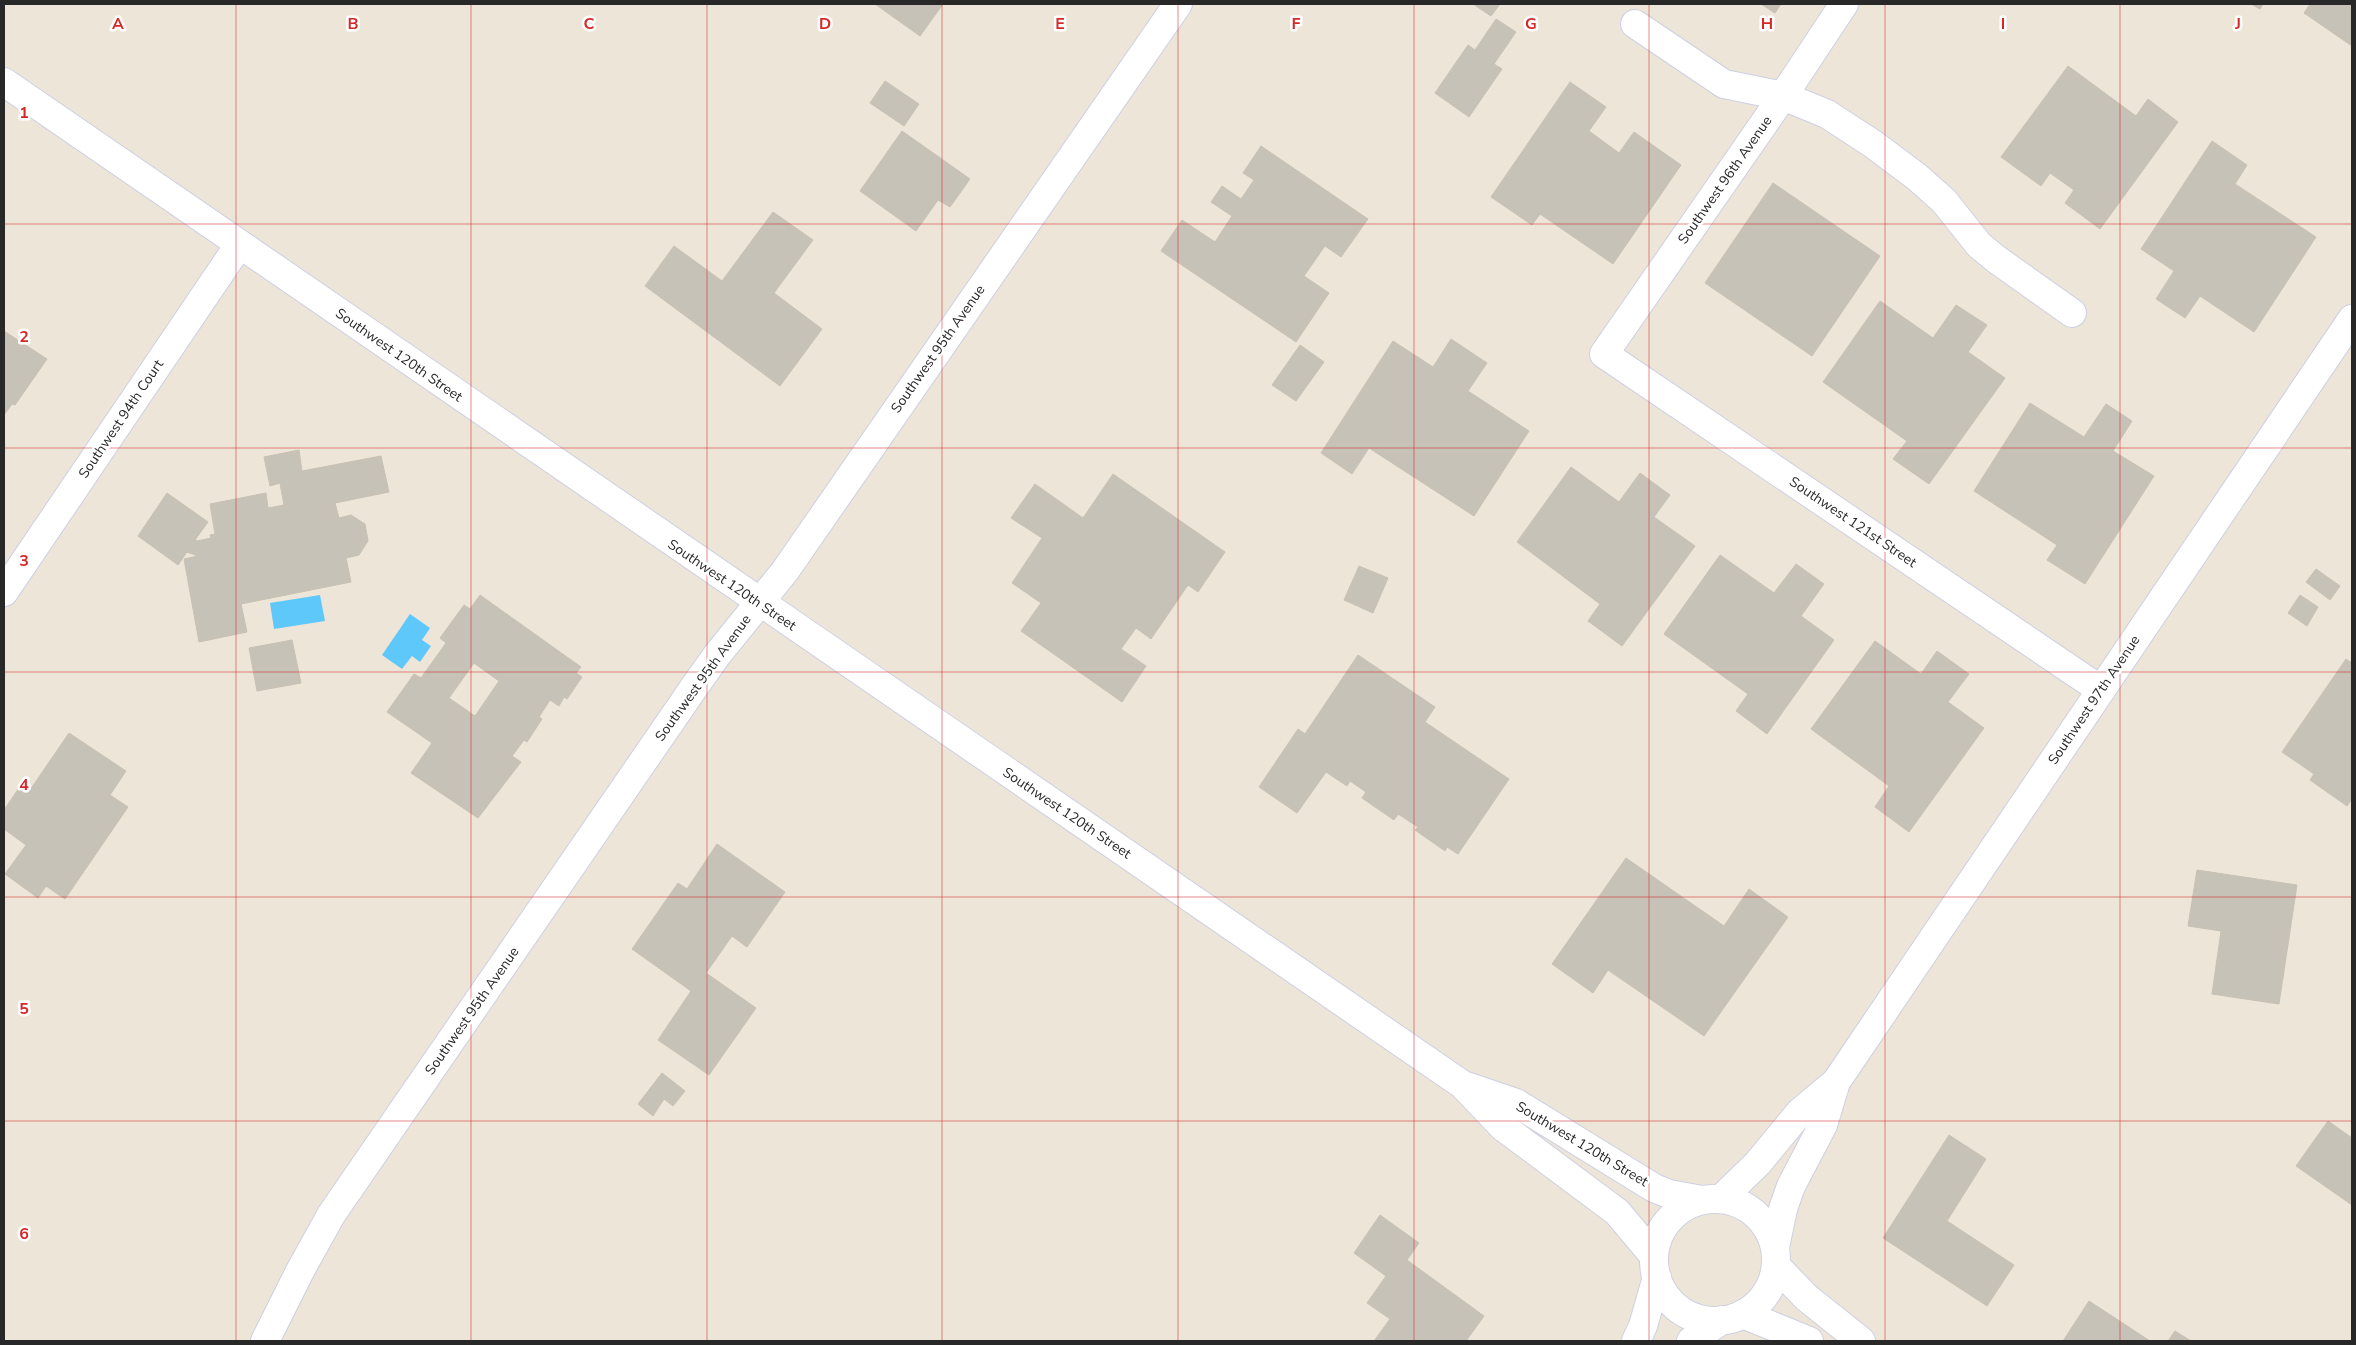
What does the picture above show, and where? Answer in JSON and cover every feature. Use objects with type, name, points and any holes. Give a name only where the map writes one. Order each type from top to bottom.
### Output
[{"type":"street","name":"Southwest 95th Avenue","points":[[266,1341],[300,1271],[331,1215],[706,670],[785,570],[1178,4]]},
{"type":"street","name":"Southwest 96th Avenue","points":[[1604,354],[1783,96],[1844,4]]},
{"type":"street","points":[[1635,24],[1724,84],[1783,96],[1827,114],[1917,177],[1944,201],[1980,245],[2008,270],[2072,313]]},
{"type":"street","name":"Southwest 120th Street","points":[[4,82],[758,603],[1463,1085],[1503,1127],[1617,1212],[1656,1267]]},
{"type":"street","name":"Southwest 94th Court","points":[[4,592],[238,245]]},
{"type":"street","name":"Southwest 97th Avenue","points":[[1711,1199],[1758,1163],[1800,1112],[1836,1082],[2352,319]]},
{"type":"street","name":"Southwest 121st Street","points":[[1604,354],[2101,690]]},
{"type":"street","name":"Southwest 97th Avenue","points":[[1776,1256],[1783,1209],[1791,1186],[1823,1125],[1836,1082]]},
{"type":"street","name":"Southwest 120th Street","points":[[1463,1085],[1516,1103],[1654,1188],[1669,1194],[1711,1199]]},
{"type":"street","points":[[1636,1341],[1643,1326],[1656,1267],[1659,1236],[1669,1219],[1684,1207],[1711,1199],[1739,1204],[1756,1214],[1768,1228],[1776,1256],[1807,1298],[1861,1341]]},
{"type":"street","points":[[1691,1341],[1760,1302],[1772,1284],[1776,1256]]},
{"type":"street","points":[[1656,1267],[1666,1296],[1682,1311],[1701,1319],[1733,1317],[1808,1341]]},
{"type":"water","points":[[320,595],[325,621],[274,629],[270,603]]},
{"type":"water","points":[[410,614],[430,628],[422,640],[431,646],[420,662],[412,656],[402,669],[382,655]]},
{"type":"building","points":[[875,4],[943,4],[920,36]]},
{"type":"building","points":[[1473,4],[1500,4],[1491,16]]},
{"type":"building","points":[[1761,4],[1781,4],[1775,13]]},
{"type":"building","points":[[2251,4],[2263,4],[2260,9]]},
{"type":"building","points":[[2310,4],[2352,4],[2352,46],[2304,13]]},
{"type":"building","points":[[1496,19],[1516,32],[1494,64],[1502,69],[1469,117],[1435,93],[1468,45],[1475,50]]},
{"type":"building","points":[[2068,66],[2136,116],[2148,99],[2178,122],[2100,229],[2065,203],[2074,190],[2050,173],[2041,186],[2001,157]]},
{"type":"building","points":[[885,81],[919,104],[904,126],[870,103]]},
{"type":"building","points":[[1570,82],[1606,107],[1589,131],[1619,153],[1634,132],[1681,165],[1613,264],[1540,214],[1532,225],[1491,197]]},
{"type":"building","points":[[902,131],[970,179],[950,207],[938,200],[916,231],[860,191]]},
{"type":"building","points":[[2212,141],[2247,165],[2235,184],[2316,237],[2254,332],[2200,296],[2185,318],[2156,299],[2174,271],[2141,249]]},
{"type":"building","points":[[1261,146],[1368,219],[1341,257],[1325,246],[1304,276],[1329,293],[1296,342],[1161,251],[1182,220],[1215,242],[1232,216],[1211,202],[1222,186],[1241,199],[1254,180],[1243,173]]},
{"type":"building","points":[[1773,183],[1880,256],[1812,356],[1705,283]]},
{"type":"building","points":[[773,212],[813,240],[774,293],[822,329],[780,386],[645,286],[674,246],[722,281]]},
{"type":"building","points":[[1880,301],[1933,338],[1956,305],[1987,325],[1968,352],[2005,378],[1929,484],[1893,459],[1907,441],[1823,382]]},
{"type":"building","points":[[4,331],[47,359],[15,405],[12,404],[4,415]]},
{"type":"building","points":[[1451,339],[1487,363],[1468,391],[1529,431],[1474,516],[1369,448],[1352,474],[1321,453],[1393,341],[1433,367]]},
{"type":"building","points":[[1300,345],[1324,362],[1296,401],[1272,385]]},
{"type":"building","points":[[2030,403],[2084,437],[2106,404],[2132,421],[2113,451],[2154,476],[2085,584],[2047,560],[2057,545],[1974,491]]},
{"type":"building","points":[[299,450],[302,471],[381,456],[389,492],[335,503],[339,518],[351,515],[365,524],[368,541],[359,555],[346,558],[351,582],[241,604],[247,632],[199,642],[184,559],[198,556],[187,552],[178,565],[138,536],[167,493],[208,522],[195,540],[197,541],[211,538],[210,535],[215,534],[210,504],[266,493],[268,508],[284,505],[280,483],[270,486],[264,457]]},
{"type":"building","points":[[1571,467],[1619,502],[1640,473],[1670,495],[1654,517],[1695,546],[1622,646],[1588,621],[1600,604],[1517,542]]},
{"type":"building","points":[[1113,474],[1225,552],[1198,592],[1188,585],[1151,639],[1136,628],[1121,649],[1146,666],[1122,702],[1021,631],[1041,603],[1012,583],[1042,538],[1011,518],[1035,484],[1083,518]]},
{"type":"building","points":[[1720,555],[1774,593],[1796,564],[1824,584],[1801,616],[1834,640],[1767,734],[1736,711],[1748,694],[1664,634]]},
{"type":"building","points":[[1359,566],[1388,578],[1373,613],[1344,600]]},
{"type":"building","points":[[2316,569],[2340,586],[2330,600],[2306,582]]},
{"type":"building","points":[[480,595],[581,667],[576,673],[582,677],[567,699],[564,697],[559,706],[550,700],[539,717],[542,719],[527,742],[524,740],[512,756],[521,762],[478,818],[411,773],[432,743],[387,712],[414,674],[421,678],[446,643],[440,638],[464,605],[470,609]],"holes":[[[474,663],[499,681],[475,716],[449,698]]]},
{"type":"building","points":[[2300,595],[2318,607],[2307,626],[2288,613]]},
{"type":"building","points":[[292,640],[301,683],[257,691],[249,648]]},
{"type":"building","points":[[1875,641],[1921,674],[1937,651],[1969,674],[1948,702],[1984,728],[1909,832],[1875,807],[1889,786],[1811,729]]},
{"type":"building","points":[[1358,655],[1435,707],[1425,722],[1509,779],[1458,854],[1447,847],[1445,851],[1415,830],[1418,827],[1398,814],[1394,820],[1362,798],[1366,792],[1350,781],[1347,786],[1326,772],[1297,813],[1259,787],[1298,729],[1305,734]]},
{"type":"building","points":[[2346,659],[2350,662],[2352,660],[2352,799],[2347,806],[2310,780],[2314,774],[2282,752]]},
{"type":"building","points":[[69,733],[126,771],[110,795],[128,807],[65,899],[46,886],[38,898],[5,874],[26,845],[4,829],[4,810],[21,785],[30,790]]},
{"type":"building","points":[[717,844],[785,892],[747,947],[732,936],[706,973],[756,1008],[709,1075],[658,1040],[691,991],[632,949],[678,883],[687,889]]},
{"type":"building","points":[[1626,858],[1724,926],[1749,889],[1788,917],[1704,1036],[1608,970],[1593,993],[1552,964]]},
{"type":"building","points":[[2197,870],[2297,885],[2279,1004],[2212,994],[2221,931],[2188,926]]},
{"type":"building","points":[[662,1073],[685,1091],[673,1106],[664,1099],[653,1116],[638,1104]]},
{"type":"building","points":[[2328,1121],[2352,1138],[2352,1205],[2296,1166]]},
{"type":"building","points":[[1949,1135],[1986,1159],[1947,1221],[2014,1265],[1987,1306],[1883,1238]]},
{"type":"building","points":[[1380,1215],[1419,1243],[1407,1260],[1484,1316],[1466,1341],[1374,1341],[1390,1319],[1367,1303],[1386,1276],[1354,1253]]},
{"type":"building","points":[[2089,1301],[2150,1341],[2063,1341]]},
{"type":"building","points":[[2175,1331],[2191,1341],[2168,1341]]}]
